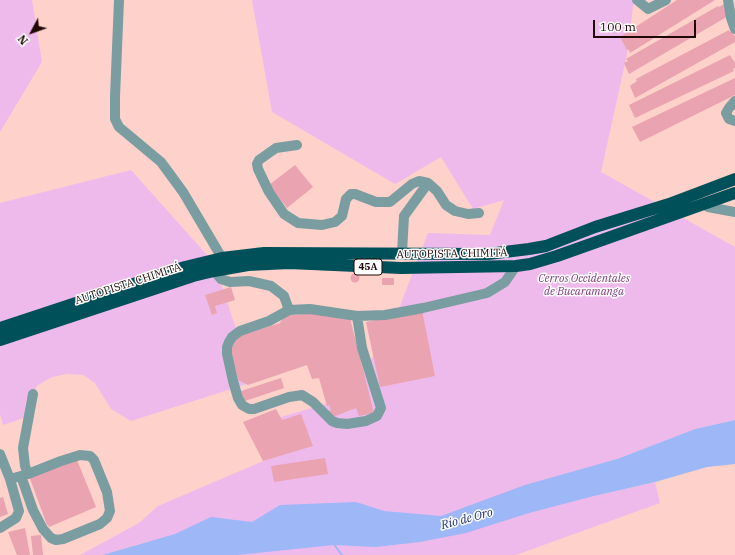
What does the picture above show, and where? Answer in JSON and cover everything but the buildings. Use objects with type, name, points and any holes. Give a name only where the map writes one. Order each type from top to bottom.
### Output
[{"type":"highway","name":"AUTOPISTA CHIMITÁ","points":[[0,328],[185,267],[222,258],[264,253],[488,254],[529,250],[546,246],[595,227],[669,204],[735,179]]},
{"type":"highway","name":"AUTOPISTA CHIMITÁ","points":[[0,340],[193,276],[248,266],[271,264],[400,268],[516,266],[530,264],[557,256],[735,192]]},
{"type":"street","points":[[119,0],[115,119],[119,127],[161,162],[183,192],[222,258]]},
{"type":"street","points":[[637,0],[648,9],[666,0]]},
{"type":"street","points":[[728,0],[731,18],[735,29]]},
{"type":"street","points":[[735,101],[726,113],[729,119],[735,121]]},
{"type":"street","points":[[297,145],[276,148],[258,160],[257,164],[268,192],[284,214],[298,223],[322,225],[335,222],[342,216],[346,198],[351,194],[356,194],[376,202],[390,202],[412,184],[419,181],[428,183],[437,191],[446,205],[455,211],[468,214],[479,213]]},
{"type":"street","points":[[402,253],[404,216],[428,183]]},
{"type":"street","points":[[704,204],[708,207],[735,212]]},
{"type":"street","points":[[357,316],[362,348],[381,408],[378,416],[366,421],[337,424],[332,422],[313,402],[302,395],[289,397],[254,409],[249,409],[242,405],[238,398],[227,354],[227,347],[232,337],[240,331],[269,322],[289,310],[310,310],[357,316],[385,315],[487,293],[504,282],[516,266]]},
{"type":"street","points":[[214,271],[221,279],[230,282],[249,281],[271,286],[284,296],[289,310]]},
{"type":"street","points":[[10,480],[25,475],[61,461],[80,455],[90,456],[94,460],[107,492],[110,511],[107,518],[100,524],[63,539],[56,540],[51,538],[43,528],[33,510],[25,475],[23,448],[33,394]]},
{"type":"street","points":[[0,454],[10,480],[19,511],[16,518],[0,528]]},
{"type":"green space","points":[[0,0],[32,0],[42,62],[0,132]]},
{"type":"green space","name":"Cerros Occidentales de Bucaramanga","points":[[252,0],[634,0],[626,59],[601,172],[735,247],[735,420],[695,429],[617,459],[573,472],[590,497],[655,482],[660,503],[516,555],[149,555],[150,541],[102,555],[80,555],[139,523],[158,506],[268,459],[257,424],[336,401],[387,340],[428,233],[490,235],[504,200],[473,209],[441,157],[395,184],[272,112]]},
{"type":"green space","points":[[131,170],[215,264],[253,382],[131,421],[111,409],[95,383],[83,375],[67,374],[52,377],[38,385],[26,400],[24,418],[3,425],[0,414],[0,203]]},
{"type":"water","name":"Río de Oro","points":[[735,420],[735,464],[707,467],[655,482],[590,497],[529,513],[466,533],[420,542],[375,547],[334,545],[238,555],[102,555],[175,534],[211,517],[252,522],[280,505],[356,502],[384,511],[441,516],[525,485],[617,459],[695,429]]},
{"type":"waterway","points":[[333,543],[342,555]]}]
